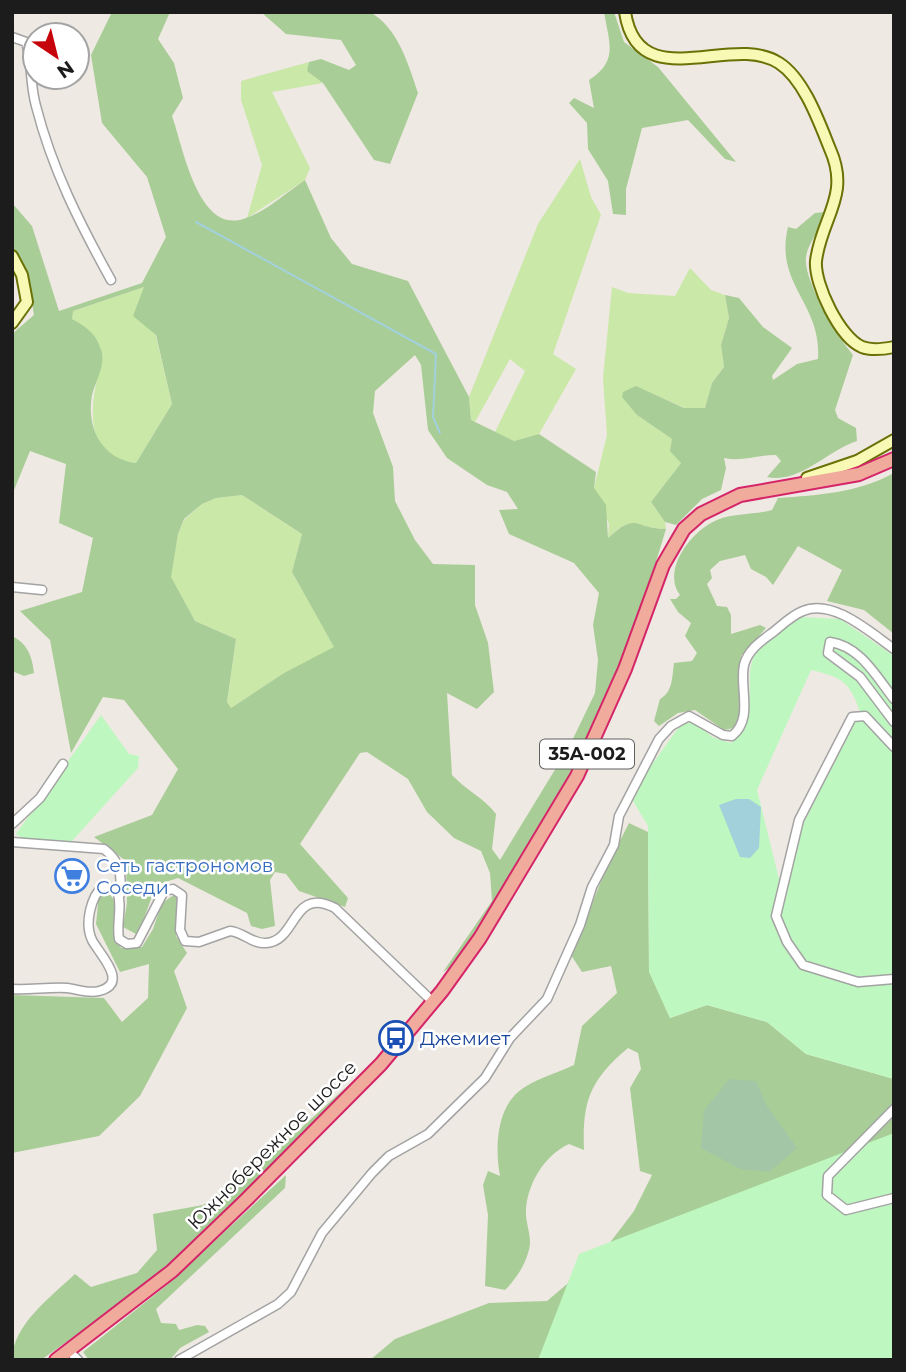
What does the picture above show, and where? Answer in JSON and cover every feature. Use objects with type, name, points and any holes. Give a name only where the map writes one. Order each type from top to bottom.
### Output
[{"type":"highway","name":"Южнобережное шоссе","points":[[71,1356],[172,1271],[381,1064],[431,1004],[446,991],[577,776],[625,669],[663,565],[676,539],[692,521],[723,501],[775,487],[859,474],[894,459]]},
{"type":"highway","name":"Южнобережное шоссе","points":[[56,1360],[71,1356],[175,1275],[386,1068],[422,1025],[522,881],[586,769],[608,726],[680,542],[705,519],[739,502],[840,485],[894,464]]},
{"type":"highway","points":[[422,1025],[421,1021],[431,1004]]},
{"type":"main road","points":[[625,12],[632,34],[655,55],[670,60],[748,53],[779,63],[790,75],[802,90],[832,151],[837,173],[837,202],[816,263],[820,289],[837,319],[856,344],[874,349],[894,347]]},
{"type":"main road","points":[[12,256],[22,275],[27,302],[12,323]]},
{"type":"main road","points":[[775,487],[857,461],[894,440]]},
{"type":"street","points":[[12,37],[26,42],[35,103],[51,158],[62,187],[111,280]]},
{"type":"street","points":[[12,587],[42,590]]},
{"type":"street","points":[[179,1360],[200,1346],[260,1317],[285,1298],[322,1234],[372,1173],[389,1156],[428,1134],[485,1078],[510,1038],[547,999],[580,925],[592,887],[614,845],[620,816],[659,739],[671,726],[681,718],[694,716],[723,735],[732,736],[737,731],[744,711],[744,667],[747,656],[756,645],[803,611],[833,611],[894,649]]},
{"type":"street","points":[[894,699],[860,656],[845,644],[830,642],[828,653],[860,677],[894,722]]},
{"type":"street","points":[[894,747],[865,716],[852,717],[799,821],[776,916],[787,942],[803,965],[858,982],[894,979]]},
{"type":"street","points":[[12,824],[34,805],[64,764]]},
{"type":"street","points":[[12,842],[104,849],[114,856],[120,868],[117,927],[119,939],[127,944],[137,943],[145,933],[163,891],[173,889],[182,895],[180,930],[186,941],[199,942],[230,931],[256,943],[268,943],[278,938],[307,904],[322,901],[335,908],[431,1004]]},
{"type":"street","points":[[12,989],[67,988],[97,992],[108,988],[113,980],[112,970],[91,937],[91,907],[96,892],[104,885],[117,890],[120,899]]},
{"type":"street","points":[[894,1109],[828,1176],[827,1195],[846,1210],[894,1198]]},
{"type":"street","points":[[197,1360],[200,1346]]},
{"type":"green space","points":[[112,12],[170,12],[158,39],[174,63],[183,98],[172,116],[195,185],[204,202],[216,214],[229,220],[246,218],[269,206],[305,180],[331,238],[352,264],[408,281],[469,397],[471,420],[514,441],[539,434],[596,472],[594,488],[606,505],[608,538],[631,523],[666,529],[624,655],[572,777],[515,874],[452,966],[443,972],[492,901],[490,873],[481,851],[454,838],[427,812],[408,779],[367,752],[360,753],[300,844],[348,898],[345,907],[299,891],[286,874],[275,872],[270,880],[275,926],[262,929],[251,926],[247,913],[178,878],[156,885],[138,935],[123,927],[127,903],[126,861],[94,837],[152,815],[178,769],[124,700],[103,697],[71,753],[50,640],[20,611],[82,592],[93,538],[59,523],[66,464],[30,451],[12,495],[12,334],[34,315],[29,283],[12,251],[12,203],[32,226],[59,311],[142,283],[166,237],[147,177],[102,123],[91,55]],"holes":[[[144,287],[133,316],[156,335],[172,404],[136,463],[114,455],[99,440],[94,430],[92,395],[102,363],[102,353],[91,332],[72,319],[73,311]],[[415,355],[421,365],[428,430],[447,458],[487,485],[507,492],[518,509],[499,510],[509,534],[574,563],[599,593],[593,625],[598,660],[595,693],[570,745],[500,860],[492,849],[496,814],[452,775],[447,693],[477,709],[494,692],[488,643],[475,605],[475,565],[433,564],[415,540],[395,501],[393,467],[373,413],[375,391]],[[242,495],[302,534],[292,572],[334,647],[284,673],[231,708],[227,702],[236,639],[195,621],[171,577],[178,534],[184,519],[202,504],[216,498]]]},
{"type":"green space","points":[[261,12],[370,12],[388,27],[401,47],[418,93],[390,164],[374,160],[323,83],[307,71],[309,62],[321,59],[349,70],[356,65],[341,40],[286,34]]},
{"type":"green space","points":[[604,12],[614,12],[624,42],[658,67],[736,162],[725,159],[688,120],[642,128],[626,189],[626,215],[613,214],[608,181],[588,149],[587,123],[569,103],[574,98],[594,108],[589,80],[605,66],[610,50]]},
{"type":"green space","points":[[309,62],[308,71],[323,83],[272,92],[310,168],[305,180],[247,218],[262,165],[241,100],[241,81]]},
{"type":"green space","points":[[580,159],[591,197],[601,215],[553,354],[576,369],[539,434],[514,441],[495,432],[525,371],[510,359],[475,422],[471,420],[469,397],[538,224]]},
{"type":"green space","points":[[826,212],[807,251],[807,267],[823,308],[853,355],[835,410],[838,418],[856,428],[857,441],[802,471],[779,478],[767,477],[781,461],[776,455],[724,458],[726,468],[721,490],[702,499],[676,525],[665,522],[651,502],[681,463],[670,451],[672,439],[637,415],[622,397],[623,392],[636,386],[684,408],[705,408],[712,383],[724,367],[721,345],[729,318],[725,295],[739,298],[763,327],[792,348],[772,376],[773,380],[797,364],[818,359],[813,323],[792,279],[785,247],[788,227],[796,229],[815,213]]},
{"type":"green space","points":[[690,268],[711,290],[725,295],[729,318],[721,345],[724,367],[712,383],[705,408],[685,408],[635,386],[637,415],[672,439],[681,463],[651,502],[665,522],[666,529],[630,524],[608,538],[609,524],[594,488],[607,435],[603,378],[612,287],[628,293],[675,296]]},
{"type":"green space","points":[[144,287],[172,404],[136,463],[117,458],[104,449],[97,437],[93,406],[103,356],[71,318],[73,311]]},
{"type":"green space","points":[[894,473],[894,634],[864,610],[827,601],[842,570],[798,546],[773,585],[766,577],[751,569],[745,555],[720,561],[710,570],[712,578],[707,584],[717,606],[727,607],[731,615],[731,634],[760,625],[766,628],[741,656],[742,703],[738,721],[734,728],[724,730],[695,710],[678,713],[659,726],[654,721],[660,699],[670,688],[674,663],[692,661],[697,653],[685,636],[691,623],[678,612],[670,599],[676,599],[680,595],[675,585],[677,563],[698,532],[717,520],[730,516],[772,510],[778,498],[852,489]]},
{"type":"green space","points":[[242,495],[302,534],[292,572],[335,648],[284,673],[231,708],[227,703],[236,639],[195,621],[170,577],[178,534],[184,520],[202,504],[216,498]]},
{"type":"green space","points":[[801,617],[840,619],[894,656],[894,1079],[806,1054],[767,1022],[707,1005],[670,1018],[649,972],[648,826],[633,801],[648,770],[681,724],[695,722],[712,737],[731,743],[747,717],[754,657],[765,642]],"holes":[[[811,670],[837,678],[848,687],[860,712],[796,838],[779,879],[757,790]]]},
{"type":"green space","points":[[12,636],[28,651],[34,673],[24,676],[12,671]]},
{"type":"green space","points":[[101,715],[129,754],[139,756],[138,768],[72,841],[26,841],[16,834]]},
{"type":"green space","points":[[629,823],[648,832],[649,971],[670,1018],[707,1005],[767,1022],[806,1054],[894,1079],[894,1360],[370,1360],[395,1339],[489,1303],[547,1301],[599,1257],[634,1211],[652,1175],[640,1171],[630,1088],[641,1069],[638,1053],[628,1048],[605,1071],[591,1093],[585,1118],[584,1150],[569,1144],[560,1149],[544,1164],[533,1183],[526,1215],[529,1248],[519,1273],[505,1290],[485,1286],[488,1215],[483,1185],[488,1171],[500,1176],[498,1143],[505,1109],[524,1088],[574,1065],[582,1026],[617,993],[611,966],[582,972],[571,955],[609,862]]},
{"type":"green space","points":[[108,892],[114,900],[114,928],[121,948],[142,947],[153,929],[162,903],[174,895],[180,901],[176,936],[187,953],[174,971],[187,1008],[140,1096],[99,1136],[12,1153],[12,995],[104,998],[122,1022],[148,998],[149,964],[120,972],[96,924],[99,894]]},
{"type":"green space","points":[[729,1079],[756,1081],[767,1106],[797,1148],[769,1172],[740,1169],[701,1148],[704,1111]]},
{"type":"green space","points":[[353,1081],[356,1084],[268,1173],[147,1285],[41,1360],[12,1360],[14,1347],[26,1323],[75,1274],[91,1287],[137,1273],[157,1250],[153,1214],[203,1205],[258,1167]]},
{"type":"green space","points":[[894,1133],[894,1360],[538,1360],[579,1254]]},
{"type":"green space","points":[[286,1175],[285,1188],[156,1309],[161,1323],[176,1324],[179,1330],[197,1325],[205,1326],[209,1332],[180,1348],[170,1360],[89,1360],[83,1352],[167,1285]]},
{"type":"water","points":[[736,799],[749,799],[761,807],[759,848],[750,858],[740,857],[719,805]]},
{"type":"waterway","points":[[196,222],[436,354],[433,417],[440,433]]},
{"type":"place","name":"Сеть гастрономов Соседи","points":[[72,876]]},
{"type":"place","name":"Джемиет","points":[[396,1038]]}]
